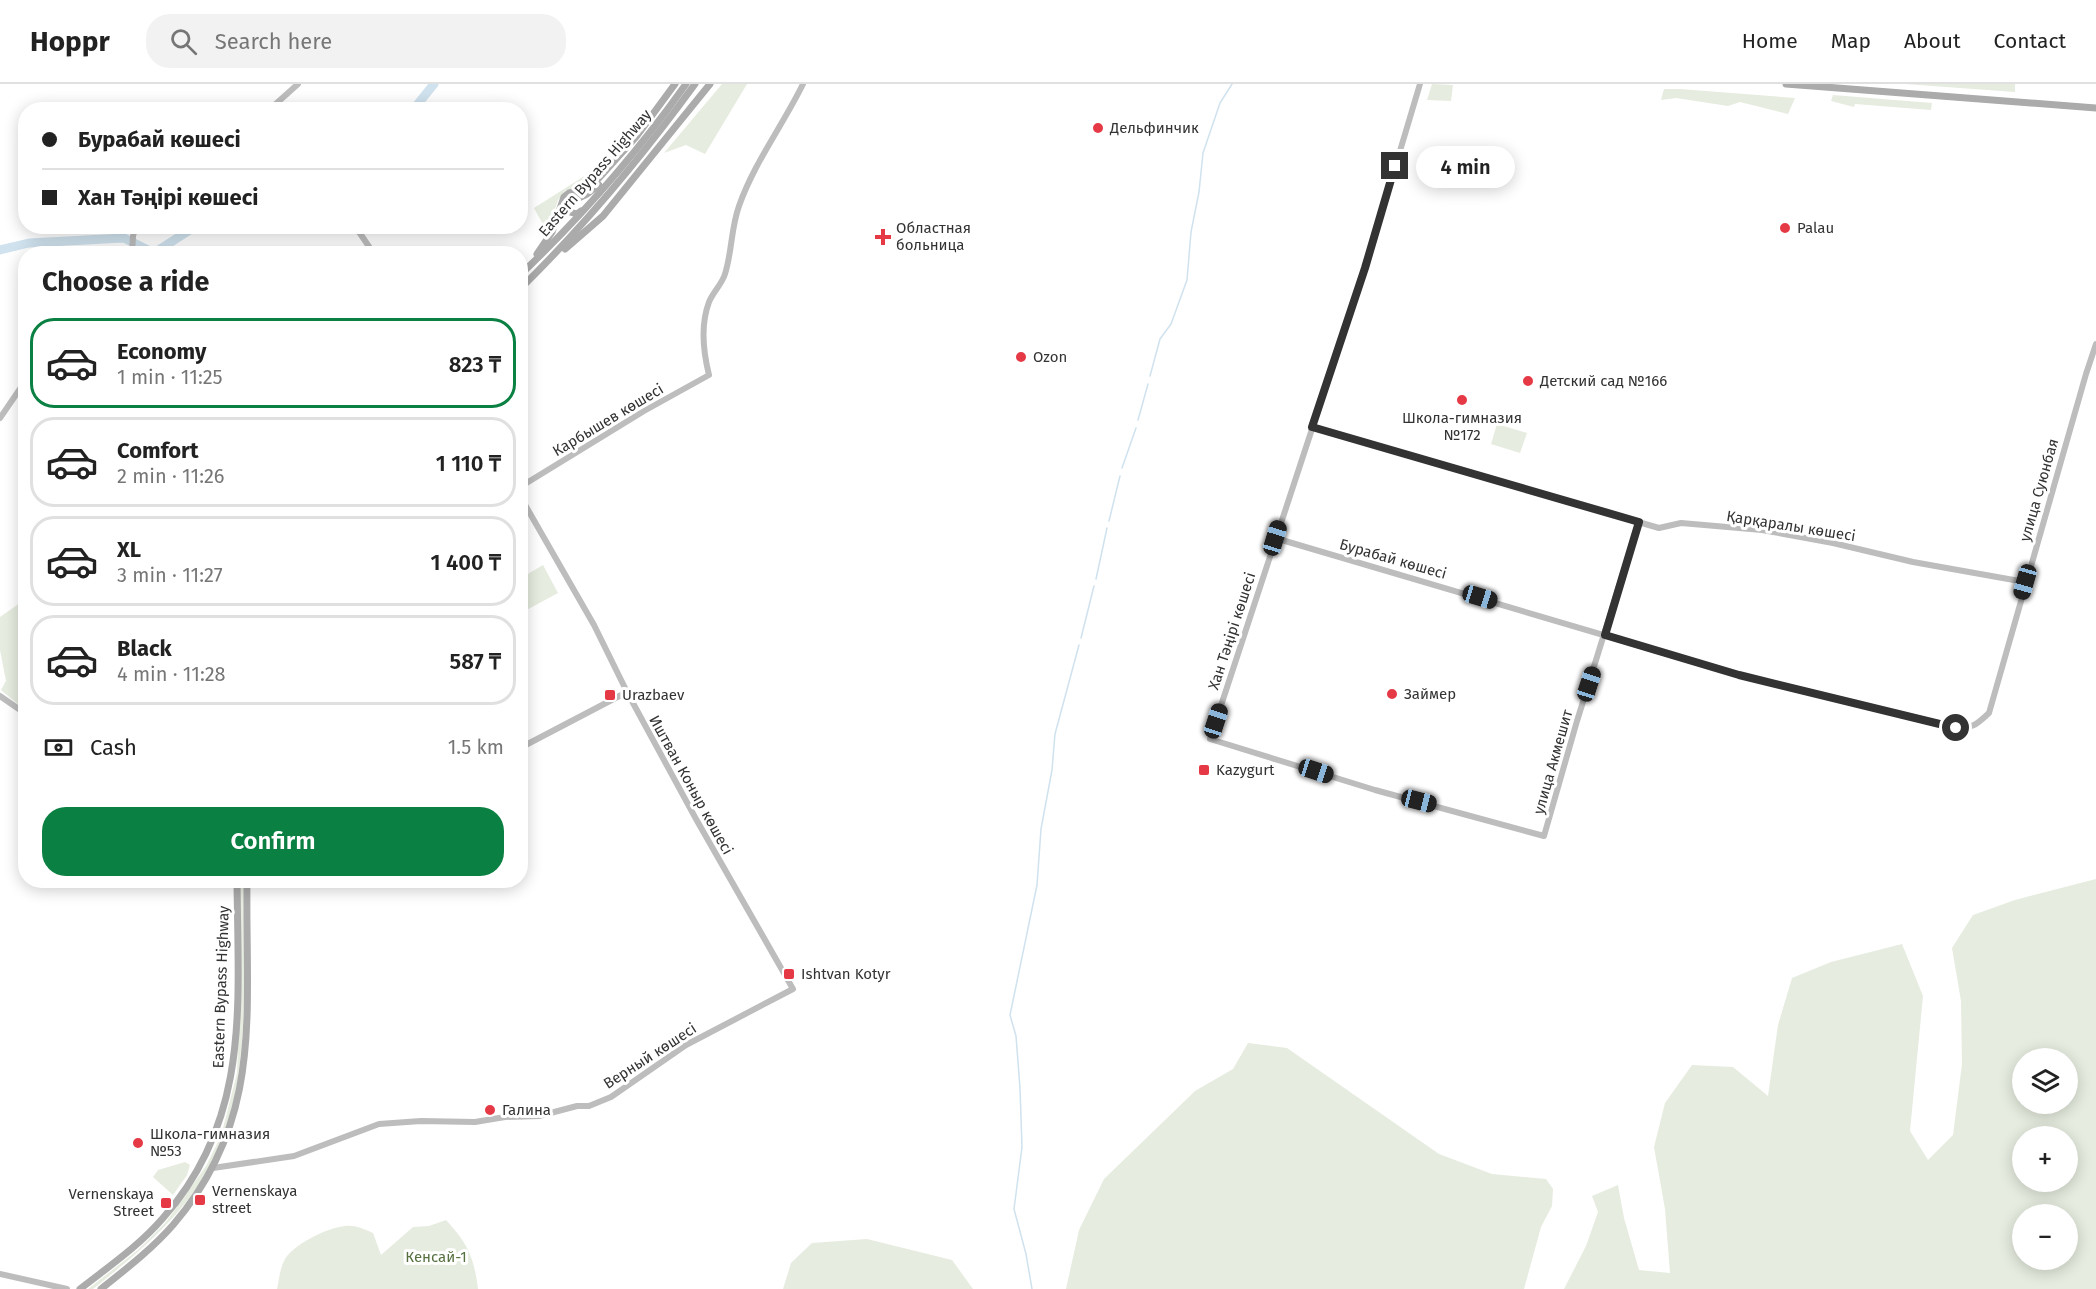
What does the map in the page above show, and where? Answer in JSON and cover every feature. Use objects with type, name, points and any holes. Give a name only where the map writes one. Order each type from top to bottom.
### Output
[{"type":"main road","points":[[590,204],[577,214],[568,209],[571,201],[588,194],[609,174],[651,123],[677,84]]},
{"type":"main road","points":[[528,264],[550,235],[564,197],[595,183],[636,137],[677,84]]},
{"type":"main road","name":"Eastern Bypass Highway","points":[[528,267],[590,204],[686,84]]},
{"type":"main road","name":"Eastern Bypass Highway","points":[[528,281],[622,180],[694,84]]},
{"type":"main road","points":[[546,264],[603,216],[710,84]]},
{"type":"main road","points":[[1786,84],[2096,108]]},
{"type":"main road","name":"Eastern Bypass Highway","points":[[80,1289],[135,1246],[163,1219],[204,1160],[218,1129],[227,1098],[235,1046],[237,888]]},
{"type":"main road","name":"Eastern Bypass Highway","points":[[101,1289],[173,1225],[201,1188],[229,1132],[237,1107],[246,1048],[247,888]]},
{"type":"street","points":[[278,102],[298,84]]},
{"type":"street","name":"Карбышев көшесі","points":[[528,482],[644,411],[709,375],[705,353],[704,320],[709,302],[725,275],[738,208],[746,187],[803,84]]},
{"type":"street","name":"Хан Тәңірі көшесі","points":[[1420,84],[1365,268],[1210,739],[1376,790],[1544,836]]},
{"type":"street","name":"улица Суюнбая","points":[[1956,728],[1967,728],[1978,724],[1989,712],[2096,344]]},
{"type":"street","points":[[0,418],[18,392]]},
{"type":"street","name":"Қарқаралы көшесі","points":[[1312,427],[1659,528],[1681,523],[1762,530],[1833,543],[1913,562],[2025,582]]},
{"type":"street","name":"Иштван Коныр көшесі","points":[[528,510],[594,625],[627,692],[735,890],[793,989]]},
{"type":"street","name":"улица Акмешит","points":[[1544,836],[1639,522]]},
{"type":"street","name":"Бурабай көшесі","points":[[1275,538],[1451,588],[1739,675],[1956,728]]},
{"type":"street","points":[[528,744],[627,692]]},
{"type":"street","points":[[0,696],[18,708]]},
{"type":"street","name":"Верный көшесі","points":[[213,1168],[286,1158],[379,1124],[421,1121],[475,1122],[505,1117],[538,1116],[577,1106],[589,1107],[611,1097],[694,1040],[793,989]]},
{"type":"street","points":[[0,1275],[68,1289]]},
{"type":"green space","points":[[722,84],[747,84],[705,154],[686,145],[664,153]]},
{"type":"green space","points":[[1432,84],[1453,85],[1451,101],[1427,100]]},
{"type":"green space","points":[[1905,84],[2015,84],[2015,92]]},
{"type":"green space","points":[[1664,89],[1795,98],[1788,114],[1740,102],[1728,106],[1676,98],[1661,100]]},
{"type":"green space","points":[[1833,95],[1932,103],[1931,110],[1855,104],[1854,107],[1831,101]]},
{"type":"green space","points":[[605,163],[587,182],[565,191],[558,200],[547,232],[534,208]]},
{"type":"green space","points":[[1497,424],[1527,433],[1520,453],[1491,444]]},
{"type":"green space","points":[[543,565],[558,593],[528,609],[528,574]]},
{"type":"green space","points":[[18,604],[18,704],[1,690],[6,681],[0,650],[0,617]]},
{"type":"green space","points":[[2096,879],[2096,1289],[1564,1289],[1586,1246],[1598,1212],[1592,1196],[1618,1185],[1624,1218],[1639,1270],[1670,1273],[1665,1209],[1654,1147],[1665,1103],[1692,1065],[1733,1067],[1768,1096],[1778,1025],[1792,978],[1831,962],[1902,944],[1923,996],[1910,1131],[1928,1160],[1953,1135],[1962,1064],[1961,1001],[1952,948],[1973,915],[2015,900]]},
{"type":"green space","points":[[239,888],[243,888],[244,990],[240,1066],[223,1137],[198,1186],[172,1219],[126,1262],[93,1289],[88,1289],[138,1250],[166,1222],[206,1166],[221,1136],[237,1073],[240,992]]},
{"type":"green space","points":[[1248,1043],[1287,1048],[1439,1154],[1492,1174],[1546,1179],[1553,1189],[1552,1206],[1541,1227],[1524,1289],[1066,1289],[1079,1230],[1104,1179],[1195,1091],[1233,1069]]},
{"type":"green space","points":[[185,1162],[190,1165],[187,1175],[173,1195],[153,1177],[158,1170]]},
{"type":"green space","name":"Кенсай-1","points":[[446,1220],[460,1236],[469,1252],[478,1289],[277,1289],[282,1267],[288,1255],[302,1243],[321,1233],[345,1226],[363,1229],[373,1233],[381,1255],[413,1227],[429,1226]]},
{"type":"green space","points":[[867,1239],[952,1260],[973,1289],[783,1289],[791,1263],[812,1243]]},
{"type":"waterway","points":[[419,102],[434,84]]},
{"type":"waterway","points":[[1150,376],[1160,339],[1171,324],[1187,280],[1191,232],[1199,192],[1203,153],[1220,103],[1232,84]]},
{"type":"waterway","points":[[165,246],[184,234]]},
{"type":"waterway","points":[[0,250],[29,243],[124,238],[140,246]]},
{"type":"waterway","points":[[1138,420],[1148,384]]},
{"type":"waterway","points":[[1122,468],[1136,428]]},
{"type":"waterway","points":[[1109,521],[1120,476]]},
{"type":"waterway","points":[[1096,579],[1107,528]]},
{"type":"waterway","points":[[1081,638],[1094,586]]},
{"type":"waterway","points":[[1032,1289],[1026,1254],[1014,1209],[1022,1147],[1016,1036],[1010,1015],[1037,885],[1041,829],[1052,770],[1055,734],[1079,645]]},
{"type":"place","name":"Дельфинчик","points":[[1098,128]]},
{"type":"place","name":"Palau","points":[[1785,228]]},
{"type":"place","name":"Областная больница","points":[[883,237]]},
{"type":"place","name":"Ozon","points":[[1021,357]]},
{"type":"place","name":"Детский сад №166","points":[[1528,381]]},
{"type":"place","name":"Школа-гимназия №172","points":[[1462,400]]},
{"type":"place","name":"Займер","points":[[1392,694]]},
{"type":"place","name":"Urazbaev","points":[[610,695]]},
{"type":"place","name":"Kazygurt","points":[[1204,770]]},
{"type":"place","name":"Ishtvan Kotyr","points":[[789,974]]},
{"type":"place","name":"Галина","points":[[490,1110]]},
{"type":"place","name":"Школа-гимназия №53","points":[[138,1143]]},
{"type":"place","name":"Vernenskaya street","points":[[200,1200]]},
{"type":"place","name":"Vernenskaya Street","points":[[166,1203]]},
{"type":"route","points":[[1395,166],[1365,268],[1312,427],[1639,522],[1605,635],[1739,675],[1956,728]]}]
